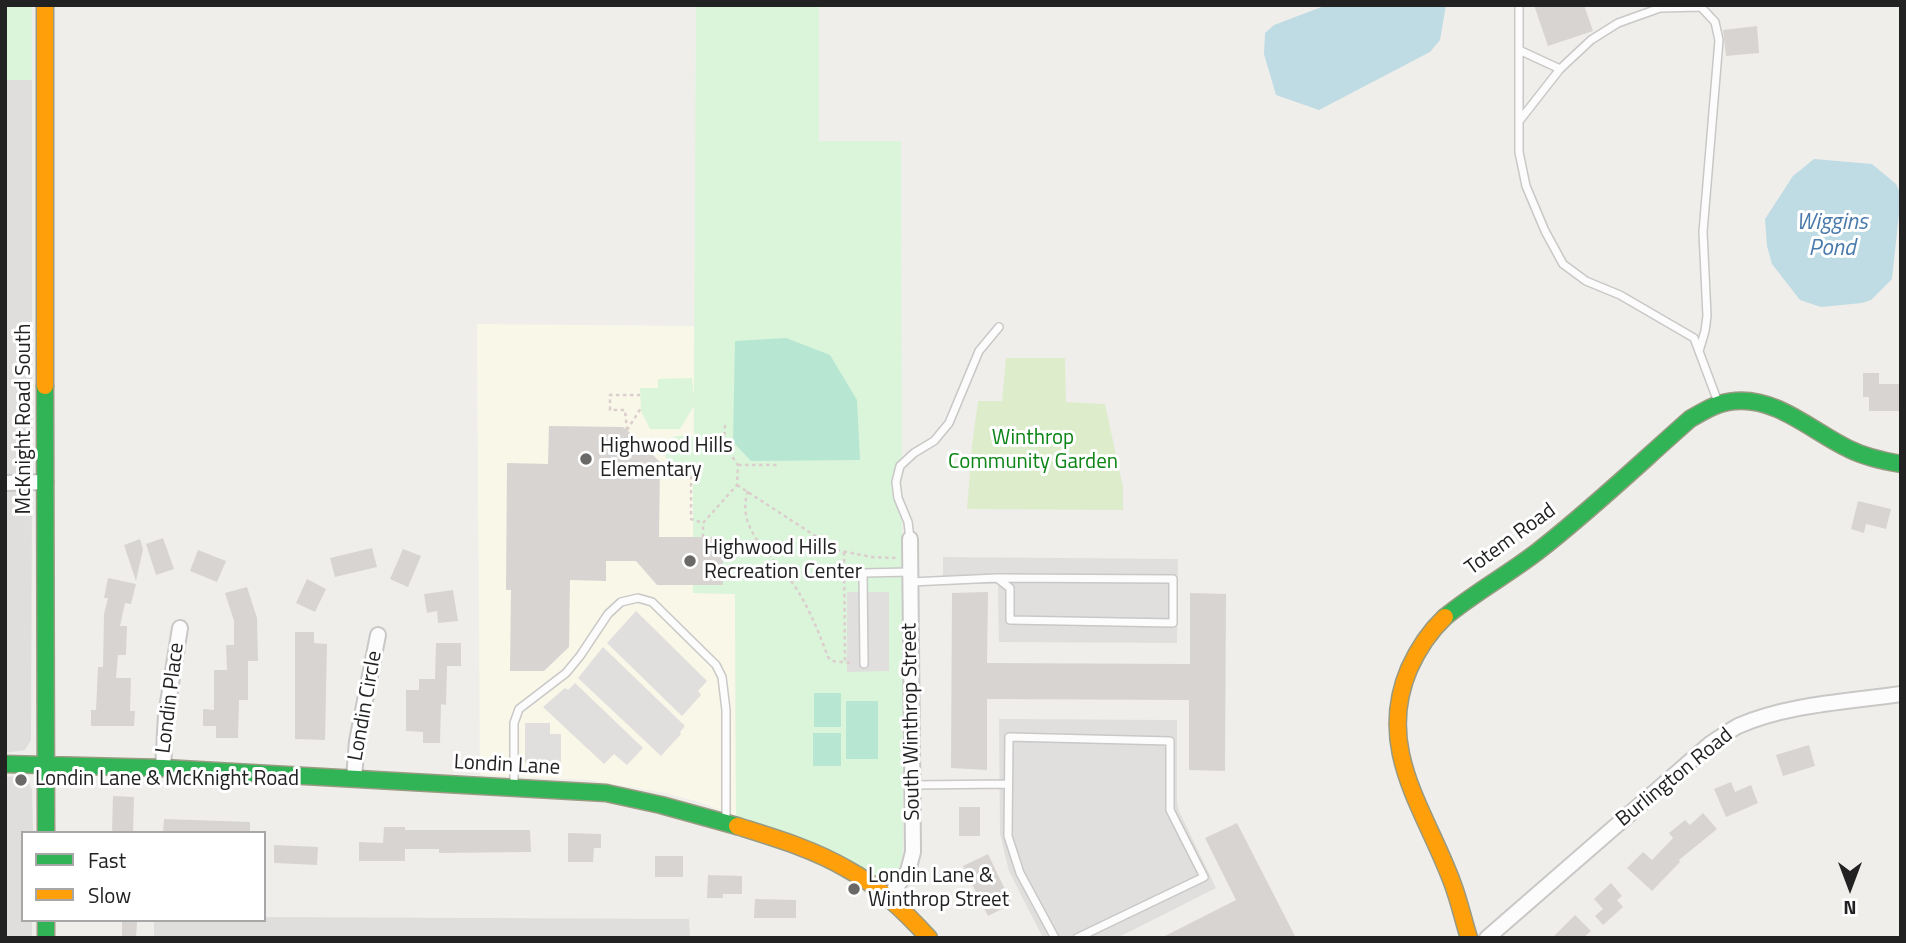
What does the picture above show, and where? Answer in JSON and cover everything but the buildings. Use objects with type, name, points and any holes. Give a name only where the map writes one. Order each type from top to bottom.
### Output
[{"type":"street","name":"McKnight Road South","points":[[45,5],[46,831]]},
{"type":"street","name":"Totem Road","points":[[1469,938],[1452,882],[1406,774],[1399,751],[1397,727],[1398,705],[1415,656],[1443,618],[1533,555],[1690,419],[1718,403],[1753,400],[1769,405],[1848,449],[1872,458],[1901,464]]},
{"type":"street","points":[[5,483],[46,482]]},
{"type":"street","name":"South Winthrop Street","points":[[888,898],[908,871],[913,852],[911,539]]},
{"type":"street","name":"Londin Place","points":[[163,768],[166,715],[180,628]]},
{"type":"street","name":"Londin Circle","points":[[354,778],[357,741],[378,635]]},
{"type":"street","name":"Burlington Road","points":[[1487,938],[1710,744],[1737,727],[1797,709],[1901,694]]},
{"type":"street","name":"Londin Lane","points":[[5,764],[163,768],[606,793],[726,822],[789,842],[838,863],[888,898],[929,938]]},
{"type":"lane","points":[[1519,5],[1519,152],[1526,186],[1545,231],[1563,264],[1586,281],[1620,295],[1694,338],[1718,403]]},
{"type":"lane","points":[[1520,120],[1560,69],[1591,40],[1618,23],[1660,8],[1701,6],[1715,22],[1719,40],[1703,232],[1706,331],[1699,351]]},
{"type":"lane","points":[[1519,50],[1560,69]]},
{"type":"lane","points":[[911,539],[908,522],[898,498],[896,482],[900,466],[914,453],[934,441],[949,423],[979,351],[999,327]]},
{"type":"lane","points":[[864,664],[863,573],[911,571],[997,578],[1173,579],[1172,623],[1010,620],[1010,588],[997,578]]},
{"type":"lane","points":[[514,788],[514,723],[519,709],[566,673],[608,614],[621,602],[638,598],[652,602],[716,665],[722,677],[726,710],[726,822]]},
{"type":"lane","points":[[1055,938],[1020,873],[1008,835],[1009,737],[1170,741],[1170,810],[1204,877],[1077,938]]},
{"type":"lane","points":[[912,785],[1008,784]]},
{"type":"path","points":[[640,396],[610,395],[610,410],[625,410],[627,430],[641,408]]},
{"type":"path","points":[[703,537],[703,523],[737,485],[738,465],[724,445],[725,425]]},
{"type":"path","points":[[738,465],[779,465]]},
{"type":"path","points":[[691,476],[691,519],[703,523]]},
{"type":"path","points":[[737,485],[837,550],[871,557],[911,571]]},
{"type":"path","points":[[748,491],[745,512],[754,537],[800,594],[810,611],[828,657],[832,662],[864,664]]},
{"type":"path","points":[[844,552],[845,663]]},
{"type":"shaded area","points":[[5,80],[32,80],[32,516],[31,740],[25,750],[5,753]]},
{"type":"shaded area","name":"Highwood Hills Elementary","points":[[477,324],[694,326],[693,593],[735,594],[736,816],[665,793],[588,780],[480,775]]},
{"type":"shaded area","points":[[943,557],[1178,559],[1177,643],[999,642],[998,584],[943,584]]},
{"type":"shaded area","points":[[847,592],[889,592],[889,671],[847,672]]},
{"type":"shaded area","points":[[636,611],[707,681],[698,691],[701,695],[682,716],[607,643]]},
{"type":"shaded area","points":[[603,647],[685,726],[661,756],[578,678]]},
{"type":"shaded area","points":[[575,683],[643,748],[627,765],[614,754],[604,764],[543,707]]},
{"type":"shaded area","points":[[999,719],[1177,720],[1179,811],[1216,888],[1117,938],[1043,938],[1009,871],[1000,834]]},
{"type":"shaded area","points":[[525,723],[550,723],[550,734],[561,734],[561,763],[525,763]]},
{"type":"shaded area","points":[[18,776],[28,781],[32,790],[33,831],[21,831],[21,922],[32,922],[32,938],[5,938],[5,777]]},
{"type":"shaded area","points":[[266,917],[689,919],[690,938],[154,938],[154,922],[266,922]]},
{"type":"green space","points":[[5,5],[32,5],[32,80],[5,80]]},
{"type":"green space","points":[[696,5],[819,5],[819,141],[901,141],[903,852],[898,869],[884,879],[736,816],[735,594],[693,593],[693,477],[685,476],[667,460],[665,454],[667,443],[672,438],[694,436],[694,406],[680,429],[650,429],[641,411],[640,388],[658,388],[658,379],[692,378],[694,398]]},
{"type":"green space","points":[[786,338],[830,355],[857,400],[860,460],[751,461],[733,442],[735,341]]},
{"type":"green space","name":"Winthrop Community Garden","points":[[1006,358],[1065,358],[1066,402],[1105,404],[1123,487],[1123,510],[967,509],[978,401],[1002,401]]},
{"type":"green space","points":[[814,693],[841,693],[841,727],[814,727]]},
{"type":"green space","points":[[846,701],[878,701],[878,759],[846,759]]},
{"type":"green space","points":[[813,733],[841,733],[841,766],[813,766]]},
{"type":"water","points":[[1327,5],[1446,5],[1440,40],[1430,52],[1319,110],[1276,95],[1264,54],[1265,33],[1274,25]]},
{"type":"water","name":"Wiggins Pond","points":[[1814,159],[1872,164],[1896,184],[1901,195],[1892,279],[1871,300],[1821,307],[1800,300],[1772,264],[1767,246],[1765,219],[1793,176]]},
{"type":"traffic: fast","points":[[45,386],[46,831]]},
{"type":"traffic: fast","points":[[1445,617],[1557,536],[1690,419],[1717,405],[1735,401],[1765,404],[1794,417],[1855,452],[1901,464]]},
{"type":"traffic: fast","points":[[5,764],[163,768],[606,793],[737,826]]},
{"type":"traffic: fast","points":[[46,922],[46,938]]},
{"type":"traffic: slow","points":[[45,5],[45,386]]},
{"type":"traffic: slow","points":[[1445,617],[1424,641],[1409,669],[1400,698],[1398,726],[1408,778],[1452,882],[1469,938]]},
{"type":"traffic: slow","points":[[737,826],[807,850],[859,876],[891,900],[929,938]]},
{"type":"place","name":"Highwood Hills Elementary","points":[[586,459]]},
{"type":"place","name":"Highwood Hills Recreation Center","points":[[690,561]]},
{"type":"place","name":"Londin Lane & McKnight Road","points":[[21,780]]},
{"type":"place","name":"Londin Lane & Winthrop Street","points":[[854,889]]}]
